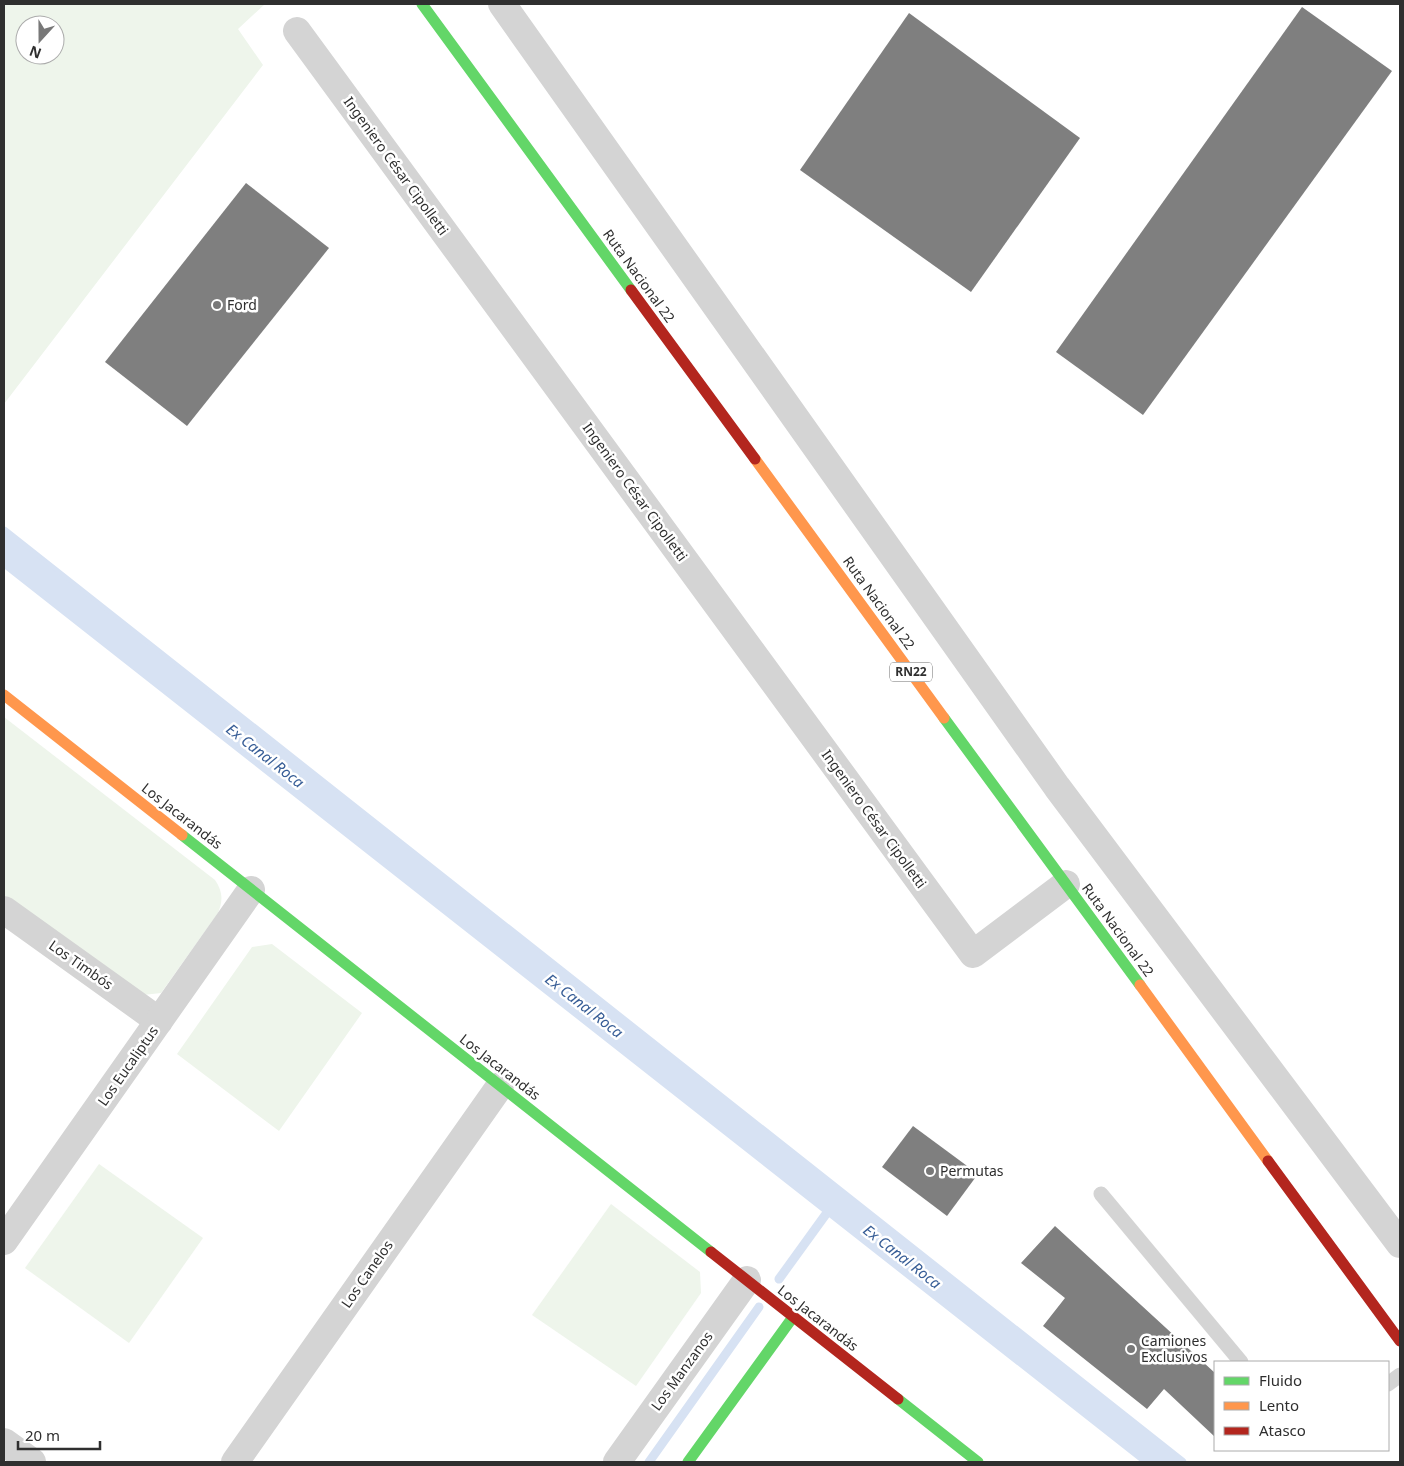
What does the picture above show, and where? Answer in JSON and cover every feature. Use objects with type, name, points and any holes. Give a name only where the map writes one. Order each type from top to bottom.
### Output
[{"type":"main road","name":"Ruta Nacional 22","points":[[422,4],[1400,1340]]},
{"type":"main road","name":"Los Jacarandás","points":[[4,696],[978,1462]]},
{"type":"main road","points":[[688,1462],[793,1317]]},
{"type":"street","points":[[502,4],[1057,787],[1400,1244]]},
{"type":"street","name":"Ingeniero César Cipolletti","points":[[296,30],[973,954],[1066,884]]},
{"type":"street","name":"Los Eucaliptus","points":[[4,1241],[251,890]]},
{"type":"street","name":"Los Timbós","points":[[4,910],[159,1021]]},
{"type":"street","name":"Los Canelos","points":[[235,1462],[500,1086]]},
{"type":"street","name":"Los Manzanos","points":[[616,1462],[746,1280]]},
{"type":"street","points":[[4,1442],[32,1462]]},
{"type":"lane","points":[[1101,1194],[1240,1361]]},
{"type":"lane","points":[[1389,1383],[1400,1375]]},
{"type":"shaded area","points":[[4,4],[265,4],[238,29],[263,65],[4,404]]},
{"type":"shaded area","points":[[4,717],[218,884],[221,904],[218,913],[161,993],[143,995],[4,897]]},
{"type":"shaded area","points":[[272,944],[362,1013],[279,1131],[177,1054],[252,947]]},
{"type":"shaded area","points":[[99,1164],[203,1238],[129,1343],[25,1268]]},
{"type":"shaded area","points":[[611,1204],[700,1272],[701,1293],[636,1386],[532,1315]]},
{"type":"building","points":[[1302,7],[1392,71],[1143,415],[1056,352]]},
{"type":"building","points":[[909,13],[1080,138],[971,292],[800,170]]},
{"type":"building","name":"Ford","points":[[246,183],[329,248],[187,426],[105,362]]},
{"type":"building","name":"Permutas","points":[[913,1126],[978,1174],[947,1216],[882,1167]]},
{"type":"building","name":"Camiones Exclusivos","points":[[1055,1226],[1214,1372],[1214,1436],[1164,1389],[1147,1409],[1043,1326],[1065,1298],[1021,1263]]},
{"type":"waterway","points":[[4,531],[1182,1462]]},
{"type":"waterway","name":"Ex Canal Roca","points":[[4,550],[1164,1462]]},
{"type":"waterway","points":[[779,1279],[834,1203]]},
{"type":"waterway","points":[[649,1462],[759,1307]]},
{"type":"traffic: fast","points":[[422,4],[631,290]]},
{"type":"traffic: fast","points":[[944,718],[1140,985]]},
{"type":"traffic: fast","points":[[182,835],[711,1252]]},
{"type":"traffic: fast","points":[[688,1462],[793,1317]]},
{"type":"traffic: fast","points":[[898,1399],[978,1462]]},
{"type":"traffic: slow","points":[[755,459],[944,718]]},
{"type":"traffic: slow","points":[[4,695],[182,835]]},
{"type":"traffic: slow","points":[[1140,985],[1268,1161]]},
{"type":"traffic: jam","points":[[631,290],[755,459]]},
{"type":"traffic: jam","points":[[1268,1161],[1400,1341]]},
{"type":"traffic: jam","points":[[711,1252],[898,1399]]},
{"type":"place","name":"Ford","points":[[217,305]]},
{"type":"place","name":"Permutas","points":[[930,1171]]},
{"type":"place","name":"Camiones Exclusivos","points":[[1131,1349]]}]
